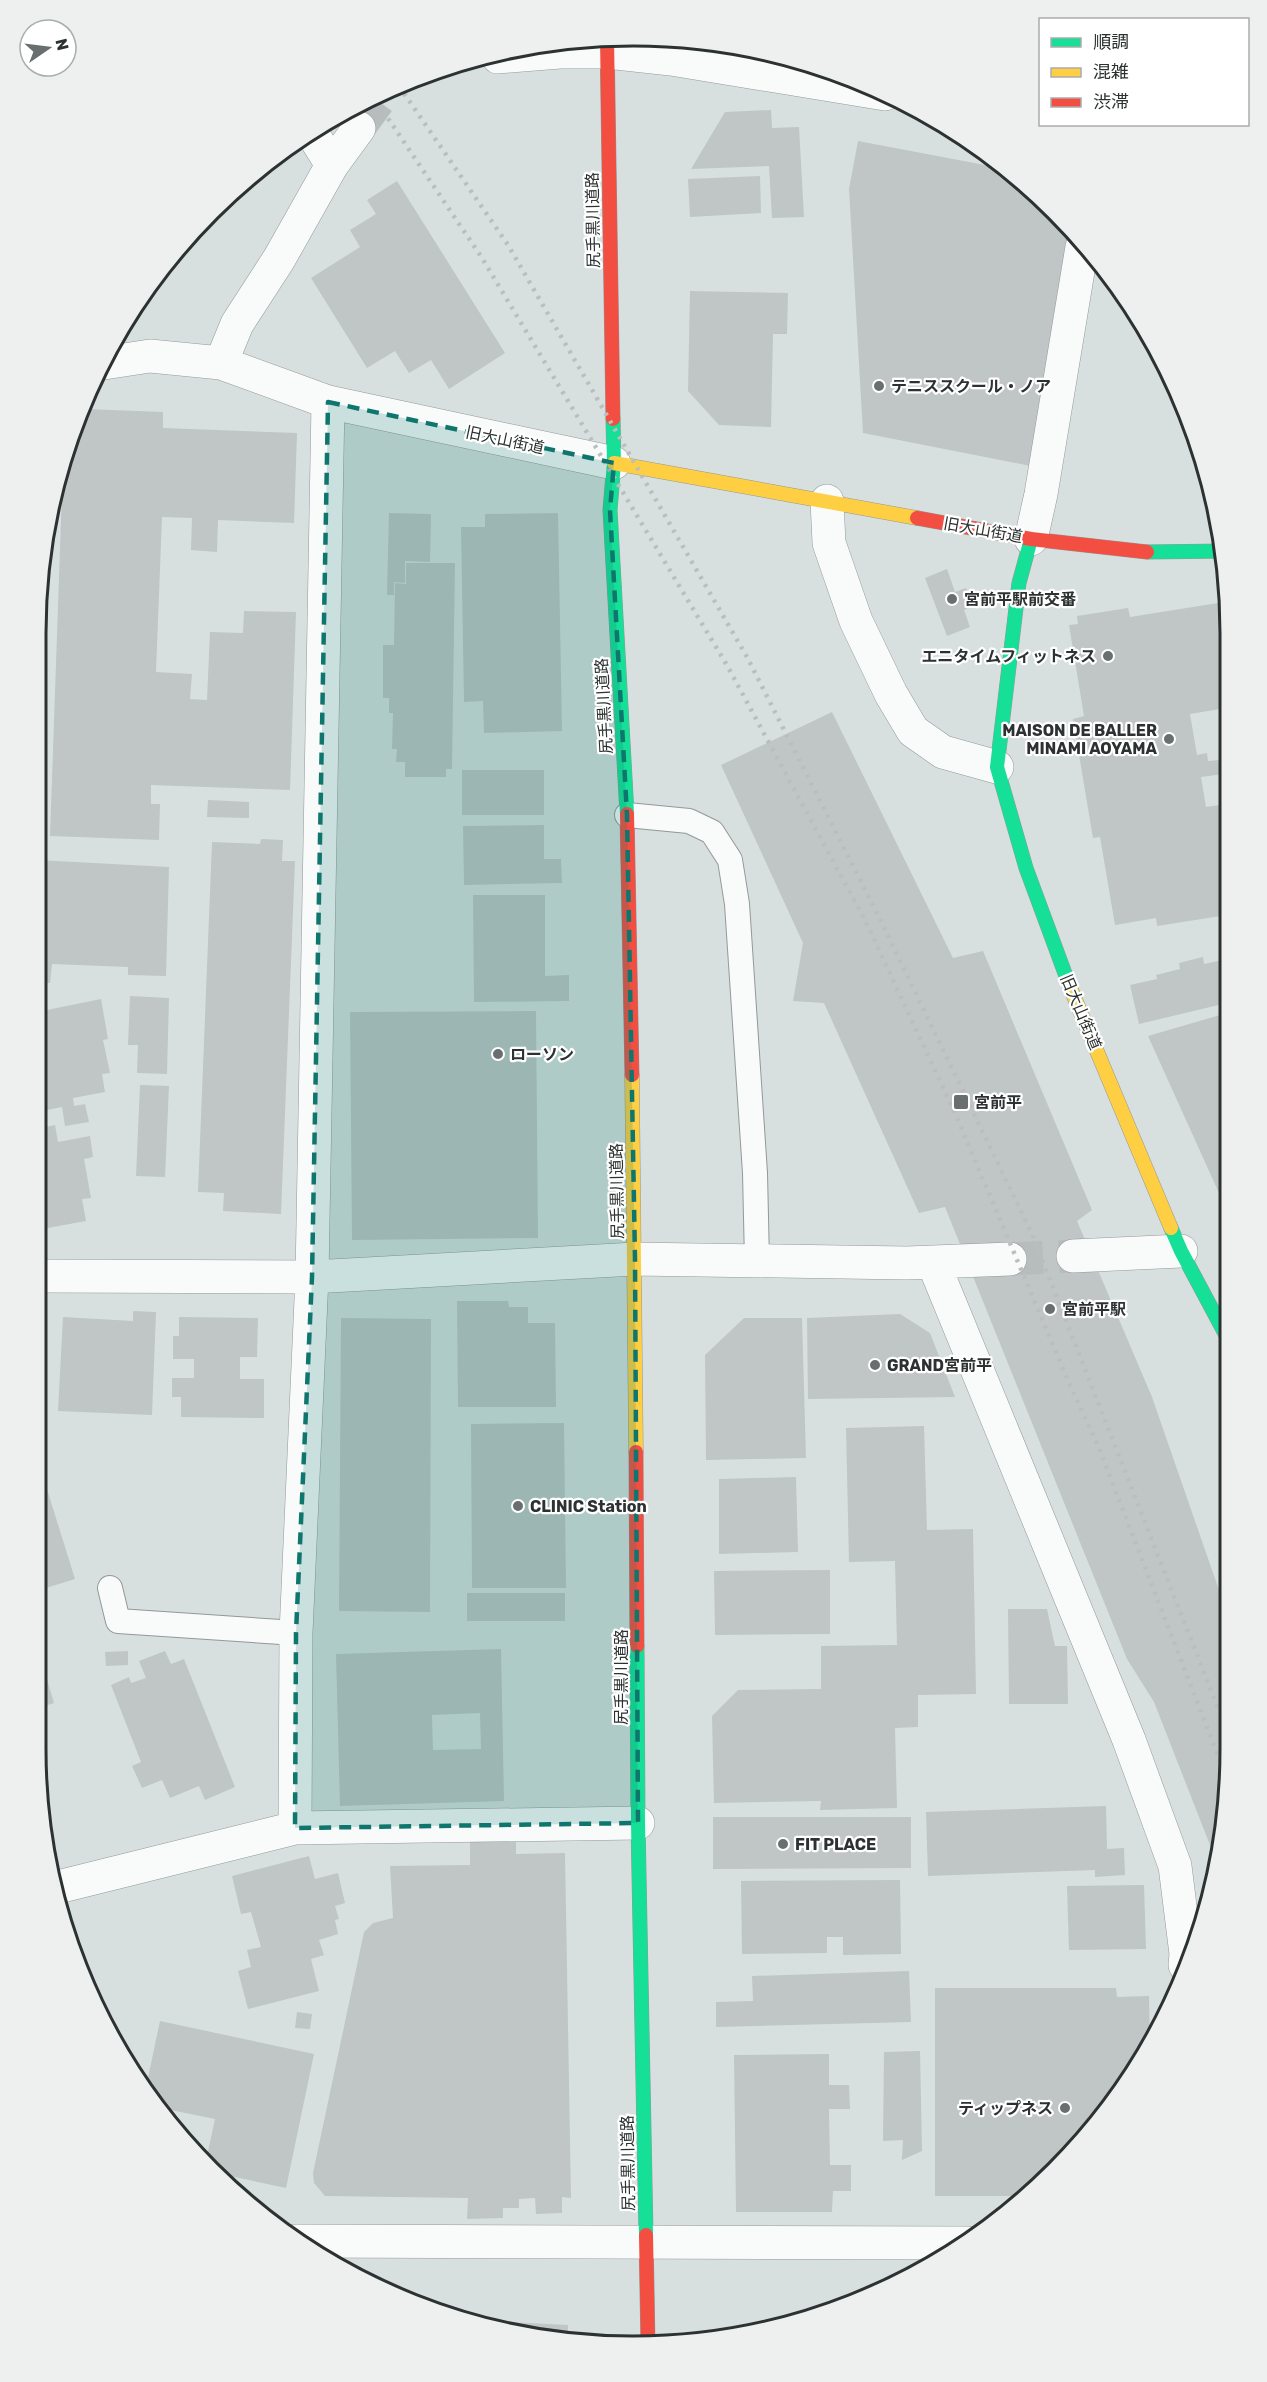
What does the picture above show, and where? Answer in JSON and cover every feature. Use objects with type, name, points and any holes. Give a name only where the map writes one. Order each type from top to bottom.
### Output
[{"type":"main road","name":"尻手黒川道路","points":[[607,47],[614,463],[610,510],[627,815],[635,1260],[638,1824],[648,2335]]},
{"type":"main road","name":"旧大山街道","points":[[614,463],[1031,539],[1019,583],[997,767],[1026,868],[1060,963],[1181,1251],[1220,1324]]},
{"type":"main road","points":[[1031,539],[1154,553],[1214,551]]},
{"type":"street","points":[[616,47],[671,59],[851,88]]},
{"type":"street","points":[[221,363],[237,324],[279,259],[332,165],[359,128]]},
{"type":"street","points":[[316,140],[332,165]]},
{"type":"street","points":[[1031,539],[1041,494],[1081,253]]},
{"type":"street","name":"旧大山街道","points":[[114,362],[150,356],[221,363],[328,402],[614,463]]},
{"type":"street","points":[[295,1828],[296,1633],[312,1277],[328,402]]},
{"type":"street","points":[[827,501],[829,543],[856,621],[891,694],[914,731],[944,752],[997,767]]},
{"type":"street","points":[[1073,1256],[1181,1251]]},
{"type":"street","points":[[46,1276],[312,1277],[635,1260],[933,1262],[1010,1259]]},
{"type":"street","points":[[933,1262],[1129,1740],[1172,1856],[1185,1947]]},
{"type":"street","points":[[64,1886],[295,1828],[638,1824]]},
{"type":"street","points":[[314,2241],[646,2244],[950,2243]]},
{"type":"lane","points":[[627,815],[689,821],[712,832],[730,860],[736,904],[756,1173],[757,1261]]},
{"type":"lane","points":[[110,1588],[118,1621],[296,1633]]},
{"type":"highlighted area","points":[[328,402],[614,463],[610,510],[627,815],[635,1259],[638,1823],[295,1828],[296,1633],[312,1277]]},
{"type":"building","points":[[771,110],[772,128],[799,127],[804,217],[772,218],[769,166],[691,169],[725,112]]},
{"type":"building","points":[[858,141],[988,166],[1021,192],[1073,244],[1031,466],[863,433],[849,189]]},
{"type":"building","points":[[760,176],[761,213],[690,217],[688,179]]},
{"type":"building","points":[[397,181],[505,353],[449,389],[431,360],[409,373],[395,351],[367,368],[311,278],[360,247],[350,230],[376,214],[367,200]]},
{"type":"building","points":[[690,291],[788,293],[787,334],[773,334],[771,427],[719,425],[688,391]]},
{"type":"building","points":[[91,409],[163,412],[163,428],[297,433],[294,523],[218,520],[217,552],[191,550],[192,518],[162,517],[156,672],[192,674],[190,699],[207,700],[210,632],[243,633],[244,611],[296,612],[290,790],[151,785],[151,804],[160,804],[159,840],[50,836],[62,504]]},
{"type":"building","points":[[389,513],[431,514],[430,562],[405,561],[405,583],[394,582],[394,595],[387,595]]},
{"type":"building","points":[[558,513],[562,731],[484,733],[483,701],[464,702],[461,527],[485,527],[485,514]]},
{"type":"building","points":[[406,563],[455,563],[452,769],[446,769],[446,777],[405,777],[405,762],[396,762],[397,749],[392,749],[393,713],[389,713],[389,698],[383,698],[383,645],[394,645],[395,583],[406,584]]},
{"type":"building","name":"宮前平駅前交番","points":[[947,569],[955,592],[966,588],[973,607],[964,610],[970,627],[947,636],[925,578]]},
{"type":"building","points":[[1218,603],[1220,709],[1190,714],[1197,755],[1207,753],[1208,761],[1220,760],[1220,774],[1201,777],[1206,807],[1220,805],[1220,916],[1157,926],[1156,918],[1115,925],[1100,837],[1093,838],[1073,719],[1084,716],[1069,625],[1078,624],[1077,616],[1128,608],[1130,617]]},
{"type":"building","name":"宮前平駅","points":[[832,712],[953,958],[983,951],[1092,1210],[1077,1221],[1152,1397],[1220,1593],[1219,1787],[1211,1848],[1154,1702],[1127,1659],[945,1207],[919,1213],[824,1003],[793,1001],[803,943],[721,765]]},
{"type":"building","points":[[462,770],[544,770],[544,815],[462,815]]},
{"type":"building","points":[[208,800],[249,802],[249,818],[207,817]]},
{"type":"building","points":[[544,825],[544,859],[561,859],[562,883],[464,885],[463,826]]},
{"type":"building","points":[[261,839],[283,840],[282,861],[295,861],[281,1214],[223,1211],[224,1193],[198,1192],[212,842],[260,844]]},
{"type":"building","points":[[46,860],[169,867],[166,976],[128,975],[128,967],[52,964],[50,983],[46,983]]},
{"type":"building","points":[[473,895],[545,895],[545,976],[569,975],[569,1001],[474,1002]]},
{"type":"building","points":[[1203,957],[1204,964],[1220,961],[1220,1005],[1139,1024],[1130,985],[1157,979],[1156,975],[1180,969],[1179,963]]},
{"type":"building","points":[[130,996],[169,998],[167,1074],[137,1073],[138,1045],[128,1045]]},
{"type":"building","points":[[101,999],[108,1039],[103,1040],[110,1073],[102,1074],[105,1092],[73,1098],[74,1106],[85,1104],[89,1122],[65,1126],[62,1107],[46,1110],[46,1010]]},
{"type":"building","points":[[536,1011],[538,1238],[352,1240],[350,1012]]},
{"type":"building","points":[[1220,1015],[1220,1195],[1148,1036]]},
{"type":"building","points":[[140,1085],[169,1086],[165,1177],[136,1176]]},
{"type":"building","points":[[55,1125],[58,1142],[90,1136],[93,1157],[84,1159],[91,1198],[82,1199],[86,1221],[46,1228],[46,1127]]},
{"type":"building","points":[[457,1301],[508,1301],[509,1307],[528,1307],[528,1323],[555,1323],[556,1407],[458,1407]]},
{"type":"building","points":[[133,1311],[156,1312],[152,1415],[58,1411],[63,1317],[133,1321]]},
{"type":"building","name":"GRAND宮前平","points":[[900,1314],[930,1333],[955,1397],[808,1399],[807,1318]]},
{"type":"building","points":[[179,1317],[258,1318],[257,1357],[240,1357],[240,1379],[264,1379],[264,1418],[181,1417],[181,1397],[172,1397],[172,1378],[194,1378],[194,1359],[173,1359],[173,1336],[179,1336]]},
{"type":"building","points":[[341,1318],[431,1319],[430,1612],[339,1611]]},
{"type":"building","points":[[744,1318],[802,1318],[806,1458],[706,1460],[705,1355]]},
{"type":"building","name":"CLINIC Station","points":[[564,1423],[566,1588],[472,1588],[471,1424]]},
{"type":"building","points":[[924,1426],[927,1530],[973,1529],[976,1694],[918,1695],[918,1727],[895,1728],[897,1808],[820,1810],[821,1801],[714,1803],[712,1716],[738,1690],[821,1689],[821,1646],[897,1645],[895,1561],[849,1562],[846,1428]]},
{"type":"building","points":[[796,1477],[798,1552],[719,1554],[719,1479]]},
{"type":"building","points":[[46,1486],[75,1579],[46,1588]]},
{"type":"building","points":[[830,1570],[830,1634],[715,1635],[714,1571]]},
{"type":"building","points":[[467,1593],[565,1593],[565,1621],[467,1621]]},
{"type":"building","points":[[1008,1609],[1047,1609],[1055,1646],[1067,1646],[1068,1704],[1009,1704]]},
{"type":"building","points":[[501,1649],[504,1801],[340,1806],[336,1654]],"holes":[[[480,1713],[481,1749],[433,1750],[432,1715]]]},
{"type":"building","points":[[128,1651],[128,1665],[106,1666],[105,1652]]},
{"type":"building","points":[[165,1651],[171,1664],[184,1659],[235,1787],[205,1800],[199,1786],[170,1798],[162,1780],[142,1788],[132,1766],[141,1762],[111,1685],[129,1677],[131,1683],[146,1678],[139,1661]]},
{"type":"building","points":[[46,1676],[54,1703],[46,1706]]},
{"type":"building","points":[[1106,1806],[1107,1849],[1124,1848],[1125,1875],[1095,1877],[1095,1870],[928,1876],[926,1812]]},
{"type":"building","points":[[713,1817],[911,1817],[911,1868],[713,1869]]},
{"type":"building","points":[[516,1841],[516,1854],[565,1853],[571,2198],[562,2197],[562,2213],[536,2214],[535,2198],[519,2199],[519,2208],[503,2208],[503,2218],[467,2219],[468,2198],[325,2196],[314,2183],[313,2173],[364,1932],[373,1923],[393,1918],[390,1866],[470,1865],[470,1842]]},
{"type":"building","points":[[309,1856],[315,1879],[338,1873],[345,1903],[335,1906],[339,1919],[335,1920],[338,1934],[319,1940],[324,1955],[311,1959],[319,1991],[248,2009],[238,1971],[251,1967],[247,1950],[261,1947],[251,1912],[241,1914],[232,1876]]},
{"type":"building","points":[[900,1880],[901,1954],[843,1955],[843,1937],[827,1937],[827,1953],[742,1954],[741,1881]]},
{"type":"building","points":[[1144,1885],[1146,1949],[1069,1950],[1067,1886]]},
{"type":"building","points":[[909,1971],[911,2022],[716,2027],[716,2002],[753,2001],[752,1976]]},
{"type":"building","points":[[935,1988],[1116,1988],[1117,1997],[1149,1996],[1150,2028],[1142,2042],[1122,2075],[1099,2106],[1049,2164],[1014,2196],[935,2196]]},
{"type":"building","points":[[297,2012],[312,2014],[310,2029],[295,2028]]},
{"type":"building","points":[[160,2021],[314,2054],[286,2188],[231,2176],[208,2153],[215,2119],[171,2110],[148,2079]]},
{"type":"building","points":[[920,2051],[922,2151],[902,2160],[903,2140],[883,2141],[884,2052]]},
{"type":"building","points":[[829,2054],[829,2085],[849,2085],[850,2109],[829,2109],[830,2165],[851,2165],[851,2191],[833,2191],[832,2212],[736,2212],[734,2055]]},
{"type":"building","points":[[512,2322],[568,2325],[568,2331]]},
{"type":"tunnel","points":[[359,128],[374,107]]},
{"type":"tunnel","points":[[1010,1259],[1073,1256]]},
{"type":"railway","points":[[404,93],[508,245],[747,657],[879,917],[1032,1234],[1220,1713]]},
{"type":"railway","points":[[379,105],[482,258],[728,667],[867,924],[958,1120],[1069,1383],[1099,1448],[1220,1760]]},
{"type":"traffic: fast","points":[[613,419],[614,463],[610,510],[627,814]]},
{"type":"traffic: fast","points":[[1031,539],[1019,583],[997,767],[1026,868],[1070,987]]},
{"type":"traffic: fast","points":[[1147,552],[1214,551]]},
{"type":"traffic: fast","points":[[1171,1228],[1220,1324]]},
{"type":"traffic: fast","points":[[637,1646],[646,2235]]},
{"type":"traffic: slow","points":[[614,463],[917,518]]},
{"type":"traffic: slow","points":[[1070,987],[1171,1228]]},
{"type":"traffic: slow","points":[[632,1075],[636,1452]]},
{"type":"traffic: jam","points":[[607,47],[613,419]]},
{"type":"traffic: jam","points":[[917,518],[1031,539],[1147,552]]},
{"type":"traffic: jam","points":[[627,814],[632,1075]]},
{"type":"traffic: jam","points":[[636,1452],[637,1646]]},
{"type":"traffic: jam","points":[[646,2235],[648,2335]]},
{"type":"place","name":"テニススクール・ノア","points":[[879,386]]},
{"type":"place","name":"宮前平駅前交番","points":[[952,599]]},
{"type":"place","name":"エニタイムフィットネス","points":[[1108,656]]},
{"type":"place","name":"MAISON DE BALLER MINAMI AOYAMA","points":[[1169,739]]},
{"type":"place","name":"ローソン","points":[[498,1054]]},
{"type":"place","name":"宮前平","points":[[961,1102]]},
{"type":"place","name":"宮前平駅","points":[[1050,1309]]},
{"type":"place","name":"GRAND宮前平","points":[[875,1365]]},
{"type":"place","name":"CLINIC Station","points":[[518,1506]]},
{"type":"place","name":"FIT PLACE","points":[[783,1844]]},
{"type":"place","name":"ティップネス","points":[[1065,2108]]}]
